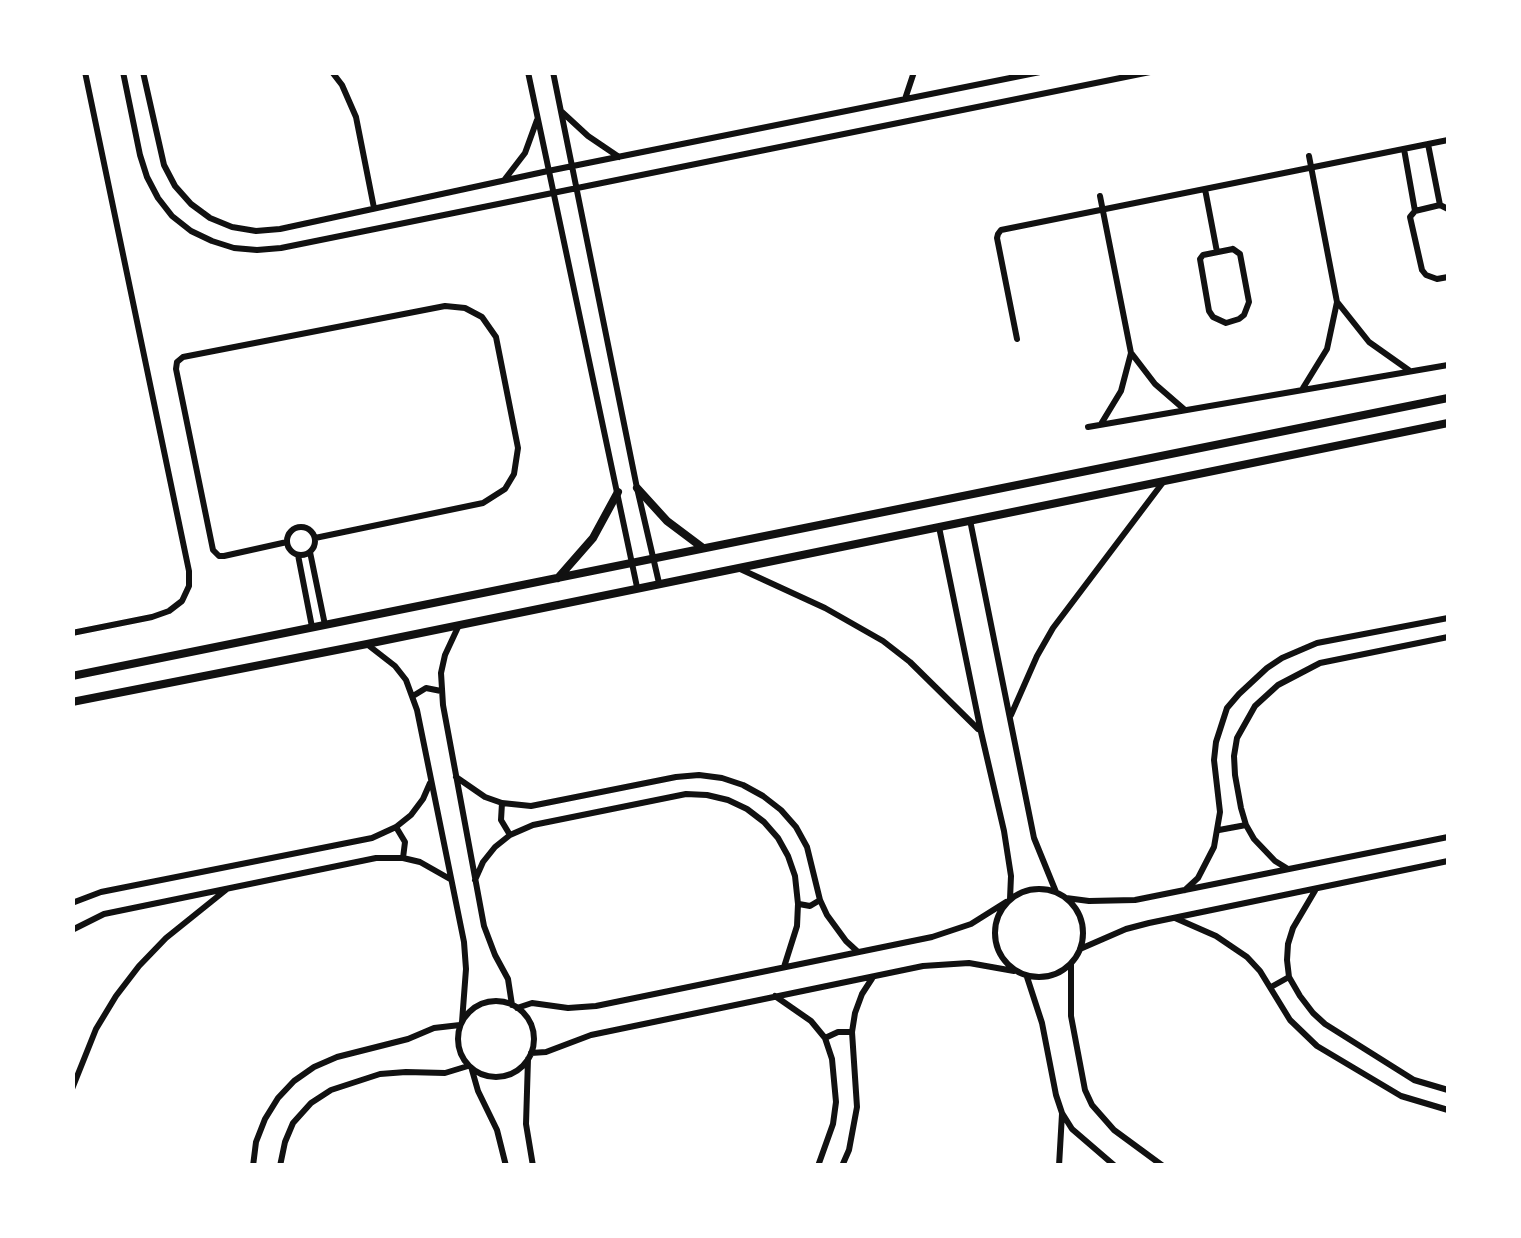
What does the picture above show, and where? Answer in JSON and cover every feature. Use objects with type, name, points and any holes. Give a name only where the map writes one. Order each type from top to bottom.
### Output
[{"type":"street","points":[[72,633],[170,611],[182,601],[189,586],[86,72]]},
{"type":"street","points":[[123,72],[146,177],[158,198],[172,216],[212,242],[257,250],[1150,72]]},
{"type":"street","points":[[143,72],[164,165],[183,195],[210,218],[232,227],[256,230],[280,229],[1040,72]]},
{"type":"street","points":[[332,72],[356,117],[374,208]]},
{"type":"street","points":[[528,72],[637,588]]},
{"type":"street","points":[[553,72],[659,583]]},
{"type":"street","points":[[905,100],[914,72]]},
{"type":"street","points":[[561,110],[588,136],[620,157]]},
{"type":"street","points":[[503,181],[525,153],[538,119]]},
{"type":"street","points":[[1017,339],[998,234],[1002,230],[1448,140]]},
{"type":"street","points":[[1428,144],[1440,205]]},
{"type":"street","points":[[1404,149],[1415,211]]},
{"type":"street","points":[[1302,390],[1327,349],[1338,302],[1309,156]]},
{"type":"street","points":[[1205,189],[1218,252]]},
{"type":"street","points":[[1100,196],[1131,353],[1121,390],[1102,424]]},
{"type":"street","points":[[1448,209],[1440,205],[1415,211],[1410,218],[1422,270],[1436,279],[1448,276]]},
{"type":"street","points":[[1232,249],[1240,254],[1249,302],[1244,315],[1226,323],[1213,317],[1206,305],[1200,259],[1218,252],[1232,249]]},
{"type":"street","points":[[1338,302],[1369,342],[1410,371]]},
{"type":"street","points":[[286,542],[224,556],[213,550],[177,362],[445,306],[464,308],[482,317],[496,337],[518,448],[514,474],[505,488],[483,503],[315,538]]},
{"type":"street","points":[[1131,353],[1155,384],[1184,410]]},
{"type":"street","points":[[1088,427],[1448,365]]},
{"type":"street","points":[[72,676],[1448,398]]},
{"type":"street","points":[[72,702],[1448,423]]},
{"type":"street","points":[[1251,438],[1256,462]]},
{"type":"street","points":[[1011,716],[1054,628],[1164,482]]},
{"type":"street","points":[[637,488],[667,521],[703,548]]},
{"type":"street","points":[[558,578],[593,538],[618,492]]},
{"type":"street","points":[[970,520],[1034,838],[1056,892]]},
{"type":"street","points":[[310,552],[298,555],[290,551],[288,534],[298,527],[310,530],[315,538],[310,552],[325,624]]},
{"type":"street","points":[[514,1007],[596,1006],[952,931],[981,919],[1008,901],[1032,889],[1056,892],[1080,916],[1083,938],[1071,964],[1050,976],[1026,976],[1004,962],[997,951],[994,925],[1008,901],[1008,854],[939,527]]},
{"type":"street","points":[[298,555],[312,627]]},
{"type":"street","points":[[737,567],[884,641],[981,732]]},
{"type":"street","points":[[1186,890],[1208,863],[1218,830],[1216,742],[1227,708],[1252,680],[1282,658],[1316,643],[1448,618]]},
{"type":"street","points":[[460,624],[445,656],[441,691],[475,880],[489,940],[508,980],[514,1007]]},
{"type":"street","points":[[1288,870],[1264,851],[1246,825],[1234,756],[1244,721],[1266,695],[1292,676],[1320,663],[1448,637]]},
{"type":"street","points":[[367,644],[395,666],[413,696],[464,942],[466,968],[458,1047],[497,1130],[506,1166]]},
{"type":"street","points":[[413,696],[426,688],[441,691]]},
{"type":"street","points":[[456,777],[485,797],[532,806],[676,777],[699,775],[744,785],[781,810],[796,828],[807,848],[820,900],[836,928],[858,952]]},
{"type":"street","points":[[72,903],[101,892],[372,838],[411,815],[431,782]]},
{"type":"street","points":[[475,880],[495,847],[510,834],[533,825],[686,794],[728,800],[764,822],[778,838],[795,876],[798,926],[784,967]]},
{"type":"street","points":[[502,803],[501,820],[510,834]]},
{"type":"street","points":[[1218,830],[1246,825]]},
{"type":"street","points":[[396,827],[404,842],[403,858]]},
{"type":"street","points":[[1066,898],[1135,900],[1448,837]]},
{"type":"street","points":[[72,930],[104,914],[376,858],[420,862],[450,878]]},
{"type":"street","points":[[1080,949],[1126,929],[1448,862]]},
{"type":"street","points":[[72,1089],[96,1030],[139,966],[166,938],[228,888]]},
{"type":"street","points":[[1316,889],[1292,928],[1286,960],[1289,977],[1324,1024],[1414,1080],[1448,1090]]},
{"type":"street","points":[[798,904],[810,906],[820,900]]},
{"type":"street","points":[[1174,918],[1232,945],[1248,957],[1290,1020],[1317,1046],[1401,1096],[1448,1110]]},
{"type":"street","points":[[280,1166],[293,1123],[311,1103],[331,1090],[380,1074],[444,1073],[470,1067],[491,1077],[502,1077],[521,1068],[530,1056],[590,1035],[774,996],[946,964],[1014,970]]},
{"type":"street","points":[[1071,964],[1071,1016],[1085,1090],[1114,1130],[1164,1166]]},
{"type":"street","points":[[842,1166],[857,1107],[852,1032],[855,1012],[873,976]]},
{"type":"street","points":[[1026,976],[1038,1007],[1062,1113],[1072,1129],[1115,1166]]},
{"type":"street","points":[[1271,987],[1289,977]]},
{"type":"street","points":[[774,996],[811,1021],[825,1038],[832,1059],[836,1102],[833,1124],[818,1166]]},
{"type":"street","points":[[253,1166],[260,1130],[278,1098],[314,1066],[434,1028],[461,1024],[478,1006],[501,1002],[524,1014],[533,1033],[526,1124],[533,1166]]},
{"type":"street","points":[[825,1038],[838,1032],[852,1032]]},
{"type":"street","points":[[1059,1166],[1062,1113]]}]
